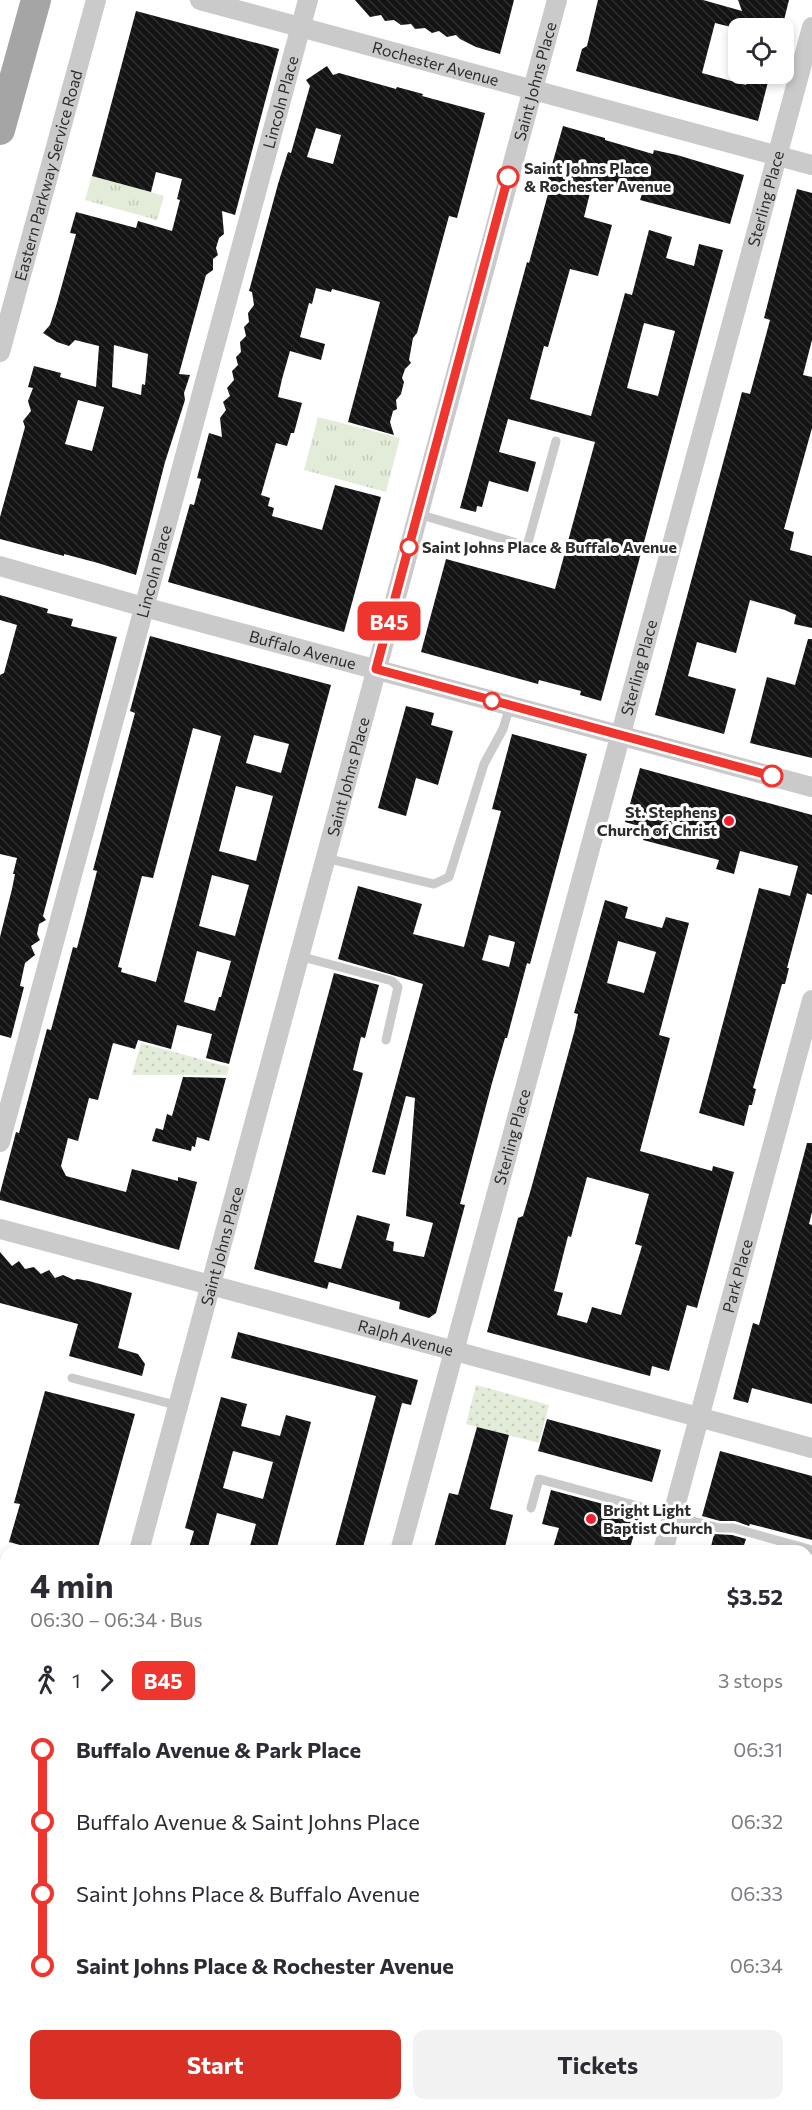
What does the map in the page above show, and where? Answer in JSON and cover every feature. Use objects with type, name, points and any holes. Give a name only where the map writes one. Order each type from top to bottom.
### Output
[{"type":"main road","points":[[0,130],[36,0]]},
{"type":"street","name":"Eastern Parkway Service Road","points":[[0,352],[96,0]]},
{"type":"street","name":"Rochester Avenue","points":[[200,0],[812,165]]},
{"type":"street","name":"Lincoln Place","points":[[0,1142],[308,0]]},
{"type":"street","name":"Saint Johns Place","points":[[141,1545],[556,0]]},
{"type":"street","name":"Sterling Place","points":[[402,1545],[812,27]]},
{"type":"street","name":"Buffalo Avenue","points":[[0,566],[812,787]]},
{"type":"street","name":"Park Place","points":[[665,1545],[812,1000]]},
{"type":"street","name":"Ralph Avenue","points":[[0,1229],[812,1448]]},
{"type":"lane","points":[[417,514],[526,546],[556,441]]},
{"type":"lane","points":[[325,857],[434,884],[449,877],[484,764],[503,729],[510,706]]},
{"type":"lane","points":[[299,956],[392,981],[398,987],[398,995],[386,1040]]},
{"type":"lane","points":[[72,1378],[178,1406]]},
{"type":"lane","points":[[531,1508],[539,1479],[794,1545]]},
{"type":"green space","points":[[92,175],[164,196],[157,220],[85,200]]},
{"type":"green space","points":[[318,417],[400,438],[386,492],[304,470]]},
{"type":"green space","points":[[141,1043],[229,1067],[227,1075],[132,1075]]},
{"type":"green space","points":[[476,1385],[549,1405],[539,1443],[466,1424]]},
{"type":"building","points":[[355,0],[514,0],[500,54],[476,47],[456,35],[447,37],[439,31],[432,33],[425,28],[415,29],[411,24],[401,25],[394,20],[385,21],[381,15],[370,17]]},
{"type":"building","points":[[598,0],[703,0],[742,11],[738,0],[789,0],[784,18],[728,18],[728,26],[715,23],[702,73],[728,80],[728,84],[767,84],[758,121],[576,71],[582,49],[587,46]]},
{"type":"building","points":[[136,11],[279,49],[235,215],[222,211],[224,234],[219,238],[216,248],[218,255],[213,259],[213,270],[206,275],[179,374],[190,375],[184,393],[185,400],[165,462],[136,575],[64,554],[64,556],[0,539],[0,517],[25,427],[23,421],[31,411],[28,401],[33,388],[28,387],[34,366],[61,373],[60,377],[96,387],[99,346],[75,340],[69,346],[43,333],[50,325],[76,234],[70,233],[76,212],[136,228],[138,221],[172,231],[180,200],[177,199],[182,179],[156,172],[151,192],[92,176]],"holes":[[[114,345],[148,354],[145,385],[142,384],[141,395],[112,387]],[[78,400],[104,407],[92,451],[65,444]]]},
{"type":"building","points":[[327,66],[333,75],[339,73],[396,89],[397,87],[485,113],[457,218],[449,216],[417,333],[413,338],[409,360],[411,363],[405,369],[401,394],[396,400],[397,409],[393,411],[390,422],[394,435],[348,422],[380,302],[332,289],[331,292],[316,288],[312,304],[309,303],[300,337],[325,344],[321,360],[290,351],[282,379],[278,397],[302,403],[294,433],[291,433],[287,446],[276,443],[261,495],[270,498],[268,506],[274,508],[272,516],[322,530],[335,485],[381,497],[344,632],[168,582],[190,504],[194,505],[201,479],[197,478],[209,433],[222,437],[220,418],[226,410],[223,402],[230,396],[227,388],[234,380],[232,371],[238,365],[236,357],[241,352],[240,342],[246,336],[244,327],[249,322],[248,313],[254,305],[252,292],[249,291],[278,184],[288,152],[291,153],[310,86],[306,80]],"holes":[[[316,128],[341,135],[333,164],[307,157]]]},
{"type":"building","points":[[563,126],[653,154],[654,150],[677,155],[744,175],[730,224],[640,200],[642,194],[593,181],[584,217],[612,225],[598,276],[570,269],[548,347],[544,346],[530,399],[591,416],[625,293],[632,295],[649,230],[672,237],[666,258],[694,266],[699,244],[723,250],[601,701],[580,695],[581,691],[539,680],[538,684],[421,652],[446,559],[555,589],[595,442],[508,419],[499,452],[536,462],[528,492],[489,481],[482,507],[477,506],[476,512],[460,508],[527,262],[529,263],[548,194],[544,193]],"holes":[[[644,323],[675,331],[658,396],[627,388]]]},
{"type":"building","points":[[797,189],[812,193],[812,340],[803,375],[812,377],[812,428],[784,529],[794,532],[790,550],[812,556],[812,628],[794,624],[796,615],[785,610],[750,600],[736,653],[697,642],[688,676],[736,689],[724,734],[655,715],[742,392],[750,394],[766,335],[770,320],[764,318]]},
{"type":"building","points":[[0,595],[48,609],[47,613],[73,619],[71,626],[117,637],[43,916],[46,920],[39,924],[37,934],[40,940],[31,946],[35,955],[25,963],[20,986],[24,987],[11,1038],[0,1035],[0,937],[17,858],[0,854],[0,675],[4,673],[17,625],[0,620]]},
{"type":"building","points":[[150,636],[331,685],[229,1064],[206,1058],[212,1034],[177,1025],[171,1049],[138,1040],[135,1049],[113,1043],[98,1100],[89,1098],[78,1141],[68,1138],[61,1166],[66,1176],[126,1192],[132,1169],[178,1181],[178,1177],[197,1182],[179,1250],[0,1200],[16,1132],[19,1133],[47,1029],[51,1030],[73,947],[77,948],[97,871],[93,870],[135,713],[130,711]],"holes":[[[193,728],[221,736],[156,982],[121,972],[122,968],[118,967],[142,876],[153,878]],[[254,735],[289,744],[281,773],[246,763]],[[236,786],[273,796],[256,861],[219,851]],[[212,875],[249,885],[235,936],[199,926]],[[197,951],[231,961],[215,1011],[184,1002]]]},
{"type":"building","points":[[808,639],[812,639],[812,758],[750,743],[767,677],[795,685]]},
{"type":"building","points":[[406,706],[434,713],[431,725],[453,731],[438,785],[416,778],[406,816],[378,808]]},
{"type":"building","points":[[512,734],[587,754],[530,964],[527,963],[507,1038],[505,1038],[492,1083],[460,1204],[465,1205],[436,1313],[429,1318],[399,1309],[400,1302],[329,1282],[327,1289],[254,1269],[334,973],[379,985],[365,1038],[361,1037],[353,1070],[363,1073],[314,1262],[341,1269],[357,1215],[390,1224],[386,1240],[394,1242],[393,1251],[424,1257],[433,1223],[406,1216],[415,1098],[406,1096],[385,1175],[372,1172],[423,984],[338,959],[358,886],[422,904],[413,934],[464,947],[501,811],[492,809]],"holes":[[[489,935],[515,942],[509,967],[482,960]]]},
{"type":"building","points":[[640,768],[812,815],[812,895],[807,893],[787,968],[789,968],[785,984],[782,984],[753,1088],[756,1089],[752,1105],[749,1105],[744,1126],[699,1113],[759,888],[790,896],[798,866],[740,851],[734,874],[716,869],[719,860],[643,840],[646,828],[625,822]]},
{"type":"building","points":[[605,900],[628,907],[625,918],[662,928],[666,917],[689,923],[659,1035],[670,1038],[640,1151],[712,1171],[713,1166],[734,1172],[697,1308],[687,1305],[669,1371],[652,1366],[650,1376],[487,1332],[518,1218],[523,1216],[531,1189],[575,1029],[578,1014],[574,1013]],"holes":[[[618,941],[656,952],[644,993],[607,983]],[[587,1177],[649,1194],[635,1244],[642,1246],[621,1315],[592,1307],[587,1323],[557,1315],[563,1293],[554,1291],[568,1236],[571,1237]]]},
{"type":"building","points":[[183,1077],[226,1078],[209,1141],[197,1137],[195,1147],[192,1146],[191,1151],[152,1141],[156,1128],[163,1130],[167,1114],[172,1116]]},
{"type":"building","points":[[807,1143],[812,1143],[812,1212],[809,1224],[812,1225],[812,1404],[752,1388],[748,1403],[733,1399],[753,1323],[759,1325]]},
{"type":"building","points":[[0,1252],[12,1266],[19,1261],[25,1269],[34,1267],[41,1274],[49,1270],[55,1278],[63,1275],[74,1280],[89,1281],[132,1293],[118,1348],[138,1354],[145,1364],[142,1376],[69,1356],[78,1324],[0,1303]]},
{"type":"building","points":[[238,1332],[418,1380],[411,1405],[402,1403],[364,1545],[336,1545],[376,1396],[231,1358]]},
{"type":"building","points":[[45,1391],[135,1414],[99,1545],[20,1545],[9,1542],[20,1504],[14,1503]]},
{"type":"building","points":[[221,1397],[247,1404],[241,1426],[280,1436],[286,1415],[311,1422],[278,1545],[250,1545],[256,1524],[217,1513],[209,1545],[190,1545],[194,1531],[185,1528]],"holes":[[[233,1451],[273,1462],[263,1499],[223,1488]]]},
{"type":"building","points":[[547,1419],[661,1450],[652,1482],[538,1451]]},
{"type":"building","points":[[477,1427],[509,1435],[490,1509],[513,1515],[506,1545],[435,1545],[449,1493],[458,1495]]},
{"type":"building","points":[[720,1451],[812,1476],[812,1540],[750,1524],[749,1526],[735,1521],[720,1521],[702,1516]]},
{"type":"building","name":"Bright Light Baptist Church","points":[[551,1490],[640,1514],[631,1545],[554,1545],[559,1528],[542,1524]]},
{"type":"building","points":[[714,1534],[746,1539],[744,1545],[711,1545]]},
{"type":"bus line","name":"B45","points":[[508,177],[376,669],[772,776]]},
{"type":"place","name":"Saint Johns Place & Rochester Avenue","points":[[508,177]]},
{"type":"place","name":"Saint Johns Place & Buffalo Avenue","points":[[409,547]]},
{"type":"place","name":"St. Stephens Church of Christ","points":[[729,821]]},
{"type":"place","name":"Bright Light Baptist Church","points":[[591,1519]]}]
